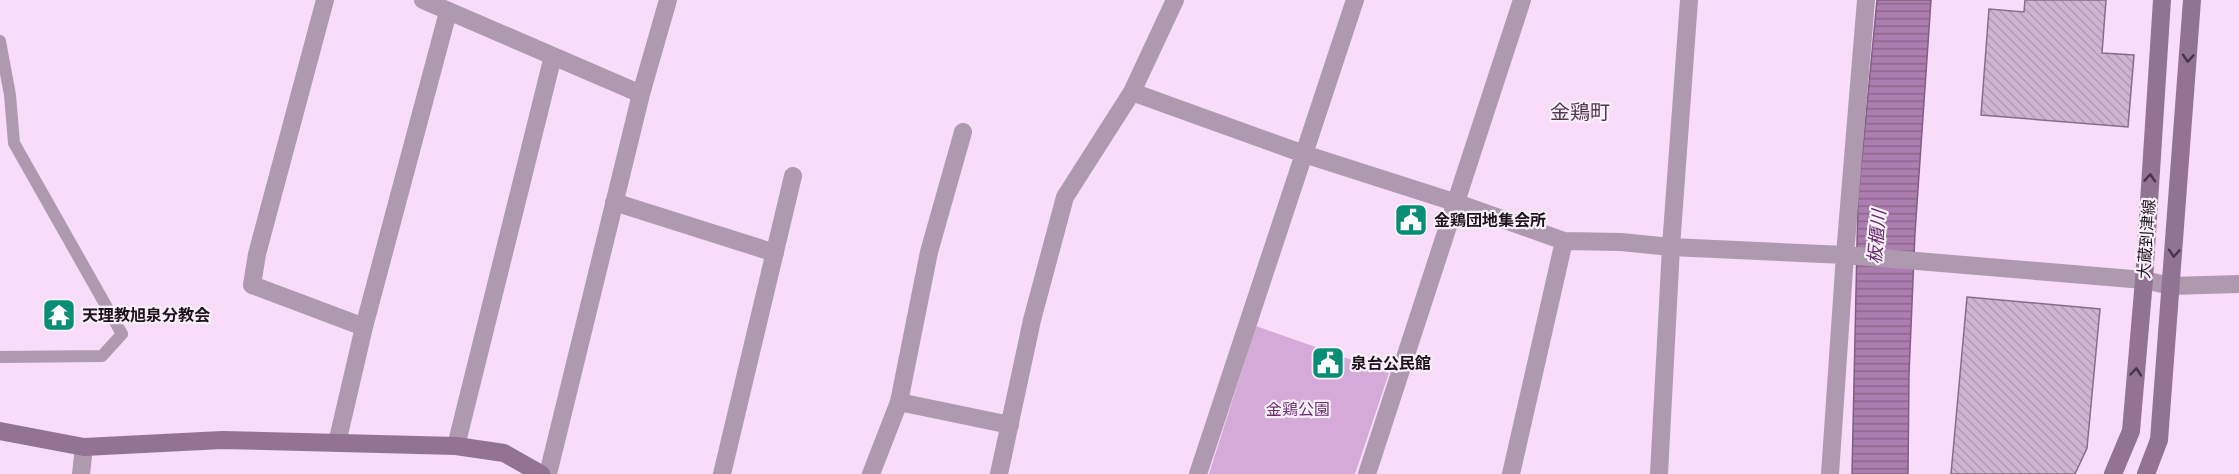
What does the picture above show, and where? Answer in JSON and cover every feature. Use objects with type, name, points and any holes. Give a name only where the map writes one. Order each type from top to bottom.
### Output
[{"type":"main road","name":"大蔵到津線","points":[[2113,474],[2131,430],[2144,280],[2162,0]]},
{"type":"main road","name":"大蔵到津線","points":[[2146,474],[2158,440],[2192,0]]},
{"type":"main road","points":[[2129,474],[2131,430]]},
{"type":"main road","points":[[0,431],[84,447],[222,440],[456,446],[504,453],[541,474]]},
{"type":"main road","points":[[2156,474],[2158,440]]},
{"type":"street","points":[[325,0],[257,254],[252,285],[364,327]]},
{"type":"street","points":[[423,0],[641,94]]},
{"type":"street","points":[[548,474],[641,94],[668,0]]},
{"type":"street","points":[[999,474],[1032,320],[1065,197],[1132,92],[1174,0]]},
{"type":"street","points":[[1198,474],[1354,0]]},
{"type":"street","points":[[1367,474],[1522,0]]},
{"type":"street","points":[[1659,474],[1671,247],[1689,0]]},
{"type":"street","points":[[1830,474],[1866,0]]},
{"type":"street","points":[[337,443],[364,327],[448,12]]},
{"type":"street","points":[[456,446],[553,56]]},
{"type":"street","points":[[1132,92],[1304,154],[1457,203],[1564,241],[1621,242],[1671,247],[1845,255],[2144,280],[2171,286],[2239,284]]},
{"type":"street","points":[[871,474],[899,402],[928,252],[963,132]]},
{"type":"street","points":[[722,474],[793,177]]},
{"type":"street","points":[[614,202],[775,253]]},
{"type":"street","points":[[1511,474],[1564,241]]},
{"type":"street","points":[[899,402],[1010,424]]},
{"type":"street","points":[[81,474],[84,447]]},
{"type":"lane","points":[[0,41],[10,95],[14,142],[122,333],[102,356],[0,357]]},
{"type":"green space","name":"金鶏公園","points":[[1256,326],[1389,373],[1355,474],[1209,474]]},
{"type":"water","name":"板櫃川","points":[[1877,0],[1931,0],[1915,233],[1909,374],[1908,474],[1852,474],[1858,200]]},
{"type":"building","points":[[2025,0],[2106,0],[2102,53],[2134,55],[2128,127],[1981,115],[1989,9],[2024,12]]},
{"type":"building","points":[[1967,297],[2100,309],[2087,448],[2075,474],[1951,474]]},
{"type":"place","name":"金鶏団地集会所","points":[[1411,220]]},
{"type":"place","name":"天理教旭泉分教会","points":[[59,315]]},
{"type":"place","name":"泉台公民館","points":[[1328,363]]},
{"type":"district","name":"金鶏町","points":[[1580,112]]}]
